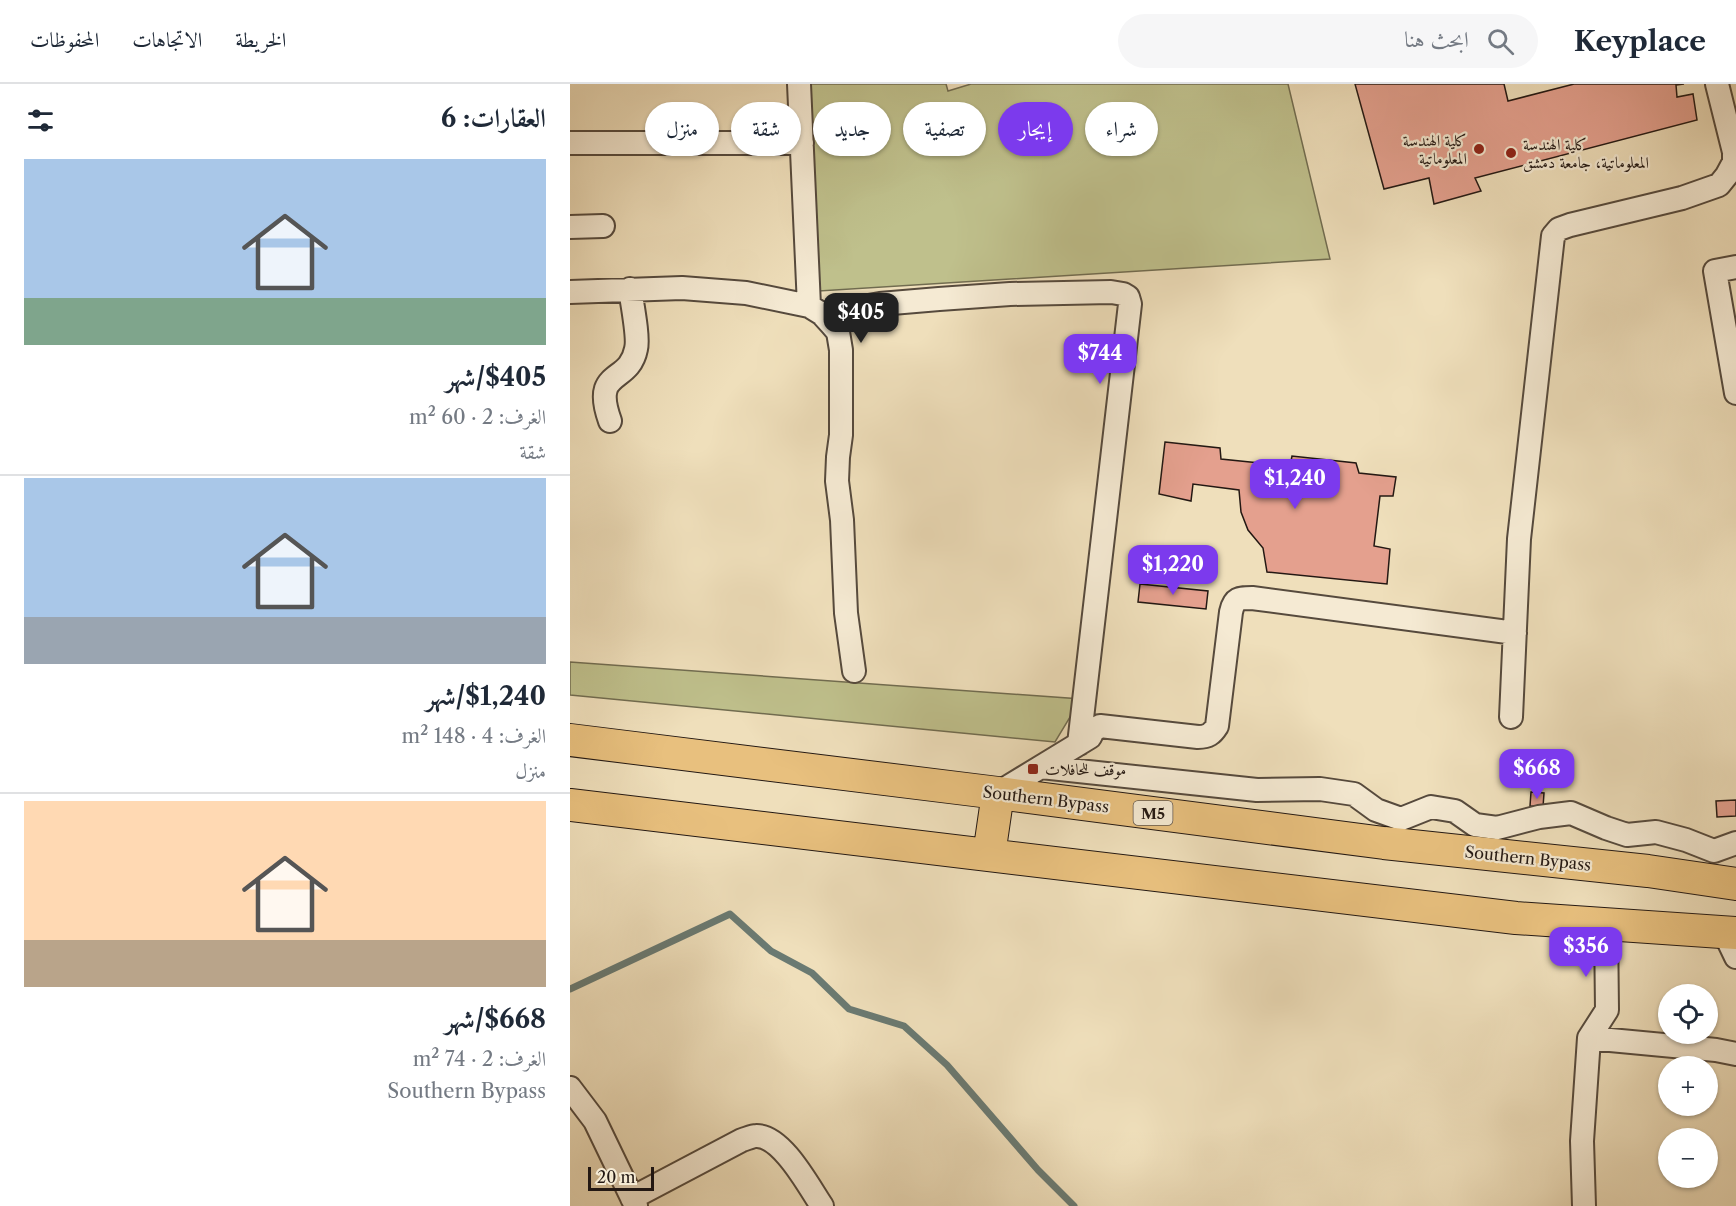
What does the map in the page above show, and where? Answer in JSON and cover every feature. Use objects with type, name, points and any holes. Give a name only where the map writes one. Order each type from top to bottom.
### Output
[{"type":"highway","name":"Southern Bypass","points":[[570,740],[1384,843],[1637,870],[1736,884]]},
{"type":"highway","points":[[989,855],[998,793]]},
{"type":"highway","points":[[570,806],[1516,918],[1606,924],[1732,940]]},
{"type":"street","points":[[799,84],[816,310],[838,332],[841,350],[841,435],[837,481],[842,520],[846,613],[854,671]]},
{"type":"street","points":[[1511,717],[1519,538],[1553,236],[1559,229],[1570,225],[1682,198],[1719,185],[1734,162],[1734,152],[1717,84]]},
{"type":"street","points":[[570,143],[802,143]]},
{"type":"street","points":[[570,226],[603,226]]},
{"type":"street","points":[[1736,267],[1715,271],[1736,393]]},
{"type":"street","points":[[570,292],[682,288],[746,293],[816,310],[1010,294],[1111,292],[1128,297],[1130,304],[1079,744]]},
{"type":"street","points":[[610,421],[605,406],[605,391],[614,377],[632,361],[637,347],[630,289]]},
{"type":"street","points":[[998,793],[1090,737],[1093,731],[1100,726],[1198,737],[1206,737],[1213,732],[1217,726],[1231,612],[1233,604],[1240,598],[1252,597],[1515,633]]},
{"type":"street","points":[[1041,767],[1257,790],[1320,789],[1354,794],[1376,810],[1401,819],[1431,807],[1455,811],[1475,825],[1497,828],[1539,817],[1571,813],[1627,835],[1656,832],[1714,851],[1735,842]]},
{"type":"street","points":[[1584,1206],[1582,1142],[1589,1038],[1607,1010],[1606,924]]},
{"type":"street","points":[[1589,1038],[1716,1050],[1736,1054]]},
{"type":"street","points":[[570,1088],[596,1121],[634,1202],[742,1140],[756,1136],[780,1146],[822,1206]]},
{"type":"green space","points":[[808,84],[946,84],[948,91],[971,84],[1288,84],[1330,259],[819,291]]},
{"type":"green space","points":[[570,662],[1081,699],[1055,742],[570,695]]},
{"type":"building","name":"كلية الهندسة المعلوماتية","points":[[1355,84],[1504,84],[1508,101],[1574,84],[1684,84],[1676,85],[1677,97],[1693,94],[1697,120],[1475,178],[1481,191],[1434,204],[1429,178],[1384,189]]},
{"type":"building","points":[[1165,442],[1220,448],[1221,459],[1290,466],[1292,456],[1356,463],[1359,473],[1396,477],[1393,496],[1380,496],[1374,546],[1390,549],[1387,584],[1267,572],[1263,548],[1248,530],[1241,512],[1239,490],[1193,484],[1191,501],[1159,494]]},
{"type":"building","points":[[1140,584],[1208,591],[1206,609],[1138,602]]},
{"type":"building","points":[[1531,792],[1544,793],[1543,807],[1530,806]]},
{"type":"building","points":[[1736,800],[1736,816],[1717,817],[1716,801]]},
{"type":"waterway","points":[[570,989],[730,914],[771,951],[812,973],[849,1009],[904,1026],[947,1065],[1038,1170],[1074,1206]]},
{"type":"place","name":"كلية الهندسة المعلوماتية","points":[[1479,149]]},
{"type":"place","name":"كلية الهندسة المعلوماتية، جامعة دمشق","points":[[1511,153]]},
{"type":"place","name":"موقف للحافلات","points":[[1033,769]]}]
